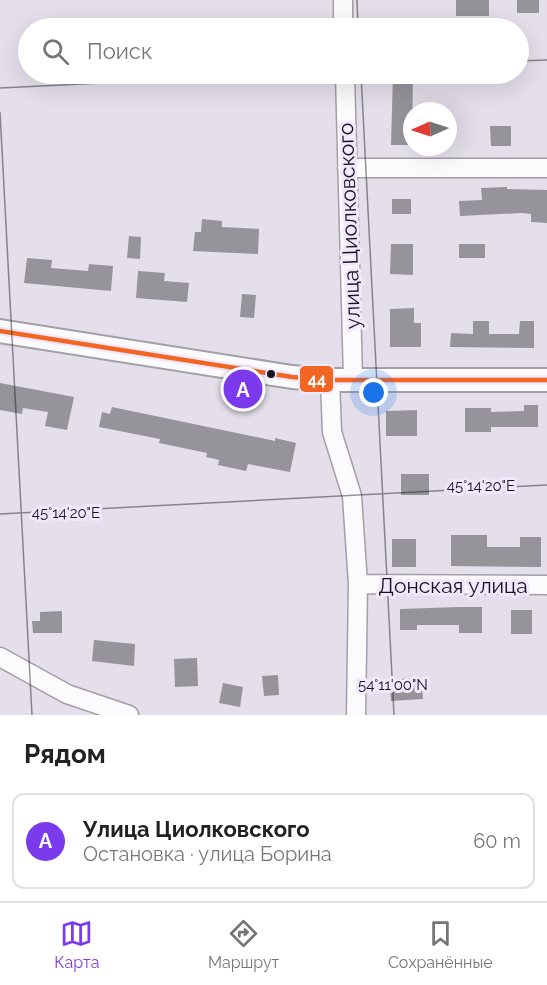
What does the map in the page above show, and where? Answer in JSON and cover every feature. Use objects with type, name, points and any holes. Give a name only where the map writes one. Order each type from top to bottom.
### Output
[{"type":"street","points":[[343,0],[344,18]]},
{"type":"street","name":"улица Циолковского","points":[[345,84],[353,380]]},
{"type":"street","points":[[347,168],[547,168]]},
{"type":"street","points":[[0,332],[292,377],[330,380],[547,380]]},
{"type":"street","points":[[330,380],[332,432],[352,496],[358,584],[356,715]]},
{"type":"street","name":"Донская улица","points":[[358,584],[547,585]]},
{"type":"street","points":[[0,657],[67,694],[129,715]]},
{"type":"building","points":[[456,0],[489,0],[489,16],[456,16]]},
{"type":"building","points":[[517,0],[539,0],[539,13],[517,13]]},
{"type":"building","points":[[393,84],[413,84],[413,102],[403,102],[403,145],[391,145]]},
{"type":"building","points":[[490,126],[511,126],[511,146],[491,146]]},
{"type":"building","points":[[507,187],[507,189],[547,190],[547,223],[531,222],[531,214],[522,213],[460,216],[459,201],[482,200],[481,188]]},
{"type":"building","points":[[392,199],[411,199],[411,214],[392,214]]},
{"type":"building","points":[[202,219],[222,221],[222,227],[259,229],[258,254],[193,251],[195,232],[201,232]]},
{"type":"building","points":[[129,236],[141,237],[140,259],[127,258]]},
{"type":"building","points":[[391,244],[413,244],[413,275],[390,274]]},
{"type":"building","points":[[459,244],[485,244],[485,258],[459,258]]},
{"type":"building","points":[[27,258],[52,260],[51,268],[88,271],[89,264],[113,266],[111,291],[24,283]]},
{"type":"building","points":[[138,271],[165,273],[164,281],[189,283],[187,302],[136,298]]},
{"type":"building","points":[[242,294],[256,295],[254,318],[240,317]]},
{"type":"building","points":[[414,308],[414,323],[421,323],[421,347],[390,347],[390,309]]},
{"type":"building","points":[[473,321],[489,321],[489,334],[519,334],[520,321],[534,321],[534,348],[450,347],[451,333],[473,334]]},
{"type":"building","points":[[0,383],[74,397],[67,430],[45,426],[48,412],[23,408],[22,414],[0,410]]},
{"type":"building","points":[[524,405],[538,405],[538,427],[491,427],[491,432],[465,432],[465,408],[491,408],[491,412],[524,411]]},
{"type":"building","points":[[112,407],[275,441],[275,438],[296,443],[290,472],[248,464],[246,471],[218,465],[219,460],[206,457],[207,453],[159,443],[160,439],[99,427],[102,412],[110,414]]},
{"type":"building","points":[[417,410],[417,436],[386,436],[386,411]]},
{"type":"building","points":[[401,474],[429,474],[429,495],[401,495]]},
{"type":"building","points":[[451,535],[487,535],[487,547],[520,547],[520,537],[541,537],[541,567],[451,566]]},
{"type":"building","points":[[392,539],[416,539],[416,567],[392,567]]},
{"type":"building","points":[[482,607],[482,633],[459,633],[459,625],[417,625],[417,630],[400,630],[400,609]]},
{"type":"building","points":[[511,610],[532,610],[532,634],[511,634]]},
{"type":"building","points":[[62,611],[62,633],[33,633],[32,621],[40,621],[40,612]]},
{"type":"building","points":[[94,640],[135,644],[134,666],[92,661]]},
{"type":"building","points":[[197,658],[198,686],[175,687],[174,659]]},
{"type":"building","points":[[278,675],[279,695],[264,696],[262,676]]},
{"type":"building","points":[[421,677],[423,699],[391,701],[389,680]]},
{"type":"building","points":[[223,683],[243,687],[240,707],[219,703]]},
{"type":"transit line","name":"44","points":[[0,331],[292,377],[330,380],[547,380]]},
{"type":"place","name":"Улица Циолковского","points":[[243,389]]}]
